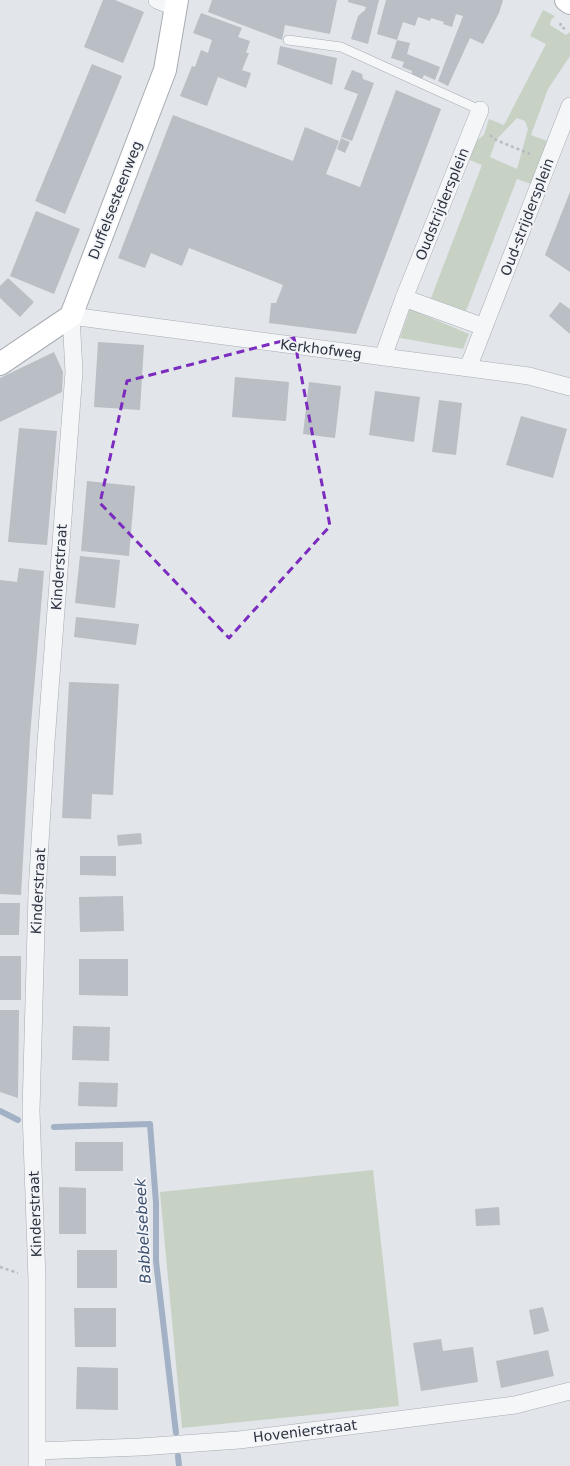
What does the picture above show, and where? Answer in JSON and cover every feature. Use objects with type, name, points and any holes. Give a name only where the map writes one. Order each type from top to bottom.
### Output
[{"type":"street","points":[[566,0],[570,3]]},
{"type":"street","name":"Duffelsesteenweg","points":[[71,316],[164,70],[170,2]]},
{"type":"street","name":"Oud-strijdersplein","points":[[468,368],[570,106]]},
{"type":"street","name":"Oudstrijdersplein","points":[[404,298],[478,115]]},
{"type":"street","points":[[383,357],[404,298],[484,327]]},
{"type":"street","points":[[0,364],[71,316]]},
{"type":"street","name":"Kerkhofweg","points":[[71,316],[529,376],[570,386]]},
{"type":"street","name":"Kinderstraat","points":[[37,1458],[37,1280],[31,1111],[38,885],[46,742],[74,372],[71,316]]},
{"type":"street","name":"Hovenierstraat","points":[[37,1458],[140,1447],[239,1440],[516,1404],[570,1391]]},
{"type":"lane","points":[[288,40],[341,47],[478,115]]},
{"type":"path","points":[[478,115],[496,140],[550,160]]},
{"type":"highlighted area","points":[[294,338],[330,526],[229,638],[100,503],[127,381]]},
{"type":"shaded area","points":[[543,10],[555,16],[551,20],[550,25],[566,35],[570,32],[570,56],[548,89],[531,135],[547,141],[531,184],[517,179],[466,311],[431,298],[482,165],[467,159],[475,142],[484,135],[489,119],[504,125],[546,44],[530,36]],"holes":[[[517,118],[525,121],[528,129],[517,169],[490,157],[496,140]]]},
{"type":"shaded area","points":[[410,309],[469,334],[463,349],[400,338]]},
{"type":"shaded area","points":[[373,1170],[399,1406],[182,1428],[160,1192]]},
{"type":"building","points":[[103,0],[115,0],[144,12],[123,63],[84,47]]},
{"type":"building","points":[[212,0],[337,0],[330,34],[285,25],[282,40],[208,12]]},
{"type":"building","points":[[348,0],[379,0],[368,44],[351,39],[358,16],[365,10],[366,7],[348,2]]},
{"type":"building","points":[[386,0],[503,0],[499,13],[483,44],[470,38],[448,86],[438,81],[463,16],[456,14],[452,27],[443,24],[444,22],[431,18],[430,21],[418,17],[415,26],[403,22],[397,40],[377,34]]},
{"type":"building","points":[[201,13],[242,28],[238,37],[250,41],[246,53],[249,53],[242,70],[251,73],[246,88],[218,77],[207,106],[180,96],[192,66],[195,67],[201,50],[208,53],[212,40],[193,33]]},
{"type":"building","points":[[397,40],[410,43],[407,54],[440,67],[435,80],[424,75],[422,79],[412,74],[412,71],[402,67],[404,62],[391,58]]},
{"type":"building","points":[[280,46],[337,58],[332,85],[277,64]]},
{"type":"building","points":[[92,64],[122,76],[65,214],[35,201]]},
{"type":"building","points":[[352,70],[362,74],[363,79],[374,83],[352,141],[341,137],[358,94],[344,89]]},
{"type":"building","points":[[396,90],[441,109],[356,334],[269,323],[271,303],[276,303],[283,285],[189,248],[182,266],[151,253],[145,268],[118,258],[173,115],[293,161],[305,127],[339,141],[326,174],[360,187]]},
{"type":"building","points":[[341,138],[350,142],[345,153],[337,149]]},
{"type":"building","points":[[570,192],[570,272],[545,255]]},
{"type":"building","points":[[36,211],[80,229],[54,294],[10,276]]},
{"type":"building","points":[[8,278],[34,302],[20,317],[0,298],[0,286]]},
{"type":"building","points":[[560,302],[570,309],[570,334],[549,316]]},
{"type":"building","points":[[98,342],[144,345],[140,410],[94,407]]},
{"type":"building","points":[[54,352],[63,372],[62,392],[0,422],[0,378]]},
{"type":"building","points":[[235,377],[289,382],[286,421],[232,417]]},
{"type":"building","points":[[309,382],[341,386],[335,438],[303,434]]},
{"type":"building","points":[[375,391],[420,397],[414,442],[369,435]]},
{"type":"building","points":[[439,400],[462,403],[456,455],[432,452]]},
{"type":"building","points":[[521,416],[567,429],[553,478],[506,465]]},
{"type":"building","points":[[19,428],[57,431],[47,545],[8,542]]},
{"type":"building","points":[[87,481],[135,486],[129,556],[81,551]]},
{"type":"building","points":[[80,556],[120,560],[115,608],[75,603]]},
{"type":"building","points":[[19,568],[44,571],[30,736],[21,895],[0,894],[0,580],[17,582]]},
{"type":"building","points":[[76,617],[139,624],[136,645],[74,637]]},
{"type":"building","points":[[69,682],[119,684],[113,795],[92,794],[91,819],[62,818]]},
{"type":"building","points":[[141,833],[142,844],[118,846],[117,835]]},
{"type":"building","points":[[80,856],[116,856],[116,876],[80,875]]},
{"type":"building","points":[[123,896],[124,931],[80,932],[79,897]]},
{"type":"building","points":[[0,903],[20,903],[19,935],[0,935]]},
{"type":"building","points":[[0,956],[21,956],[21,1000],[0,1000]]},
{"type":"building","points":[[79,959],[128,959],[128,996],[79,995]]},
{"type":"building","points":[[0,1010],[19,1010],[18,1098],[0,1092]]},
{"type":"building","points":[[73,1026],[110,1027],[109,1061],[72,1060]]},
{"type":"building","points":[[79,1082],[118,1083],[117,1107],[78,1106]]},
{"type":"building","points":[[75,1142],[123,1142],[123,1171],[75,1171]]},
{"type":"building","points":[[59,1187],[86,1188],[86,1234],[59,1234]]},
{"type":"building","points":[[499,1207],[500,1225],[476,1226],[475,1209]]},
{"type":"building","points":[[77,1250],[117,1250],[117,1288],[77,1288]]},
{"type":"building","points":[[543,1307],[549,1331],[534,1335],[529,1310]]},
{"type":"building","points":[[74,1308],[116,1308],[116,1347],[75,1347]]},
{"type":"building","points":[[441,1339],[443,1351],[473,1347],[478,1382],[421,1391],[413,1343]]},
{"type":"building","points":[[548,1350],[554,1376],[501,1388],[496,1361]]},
{"type":"building","points":[[77,1367],[118,1368],[118,1410],[76,1409]]},
{"type":"waterway","name":"Babbelsebeek","points":[[0,1111],[18,1120]]},
{"type":"waterway","name":"Babbelsebeek","points":[[54,1127],[150,1124],[156,1203],[156,1261],[176,1433]]},
{"type":"waterway","name":"Babbelsebeek","points":[[178,1456],[179,1466]]}]
